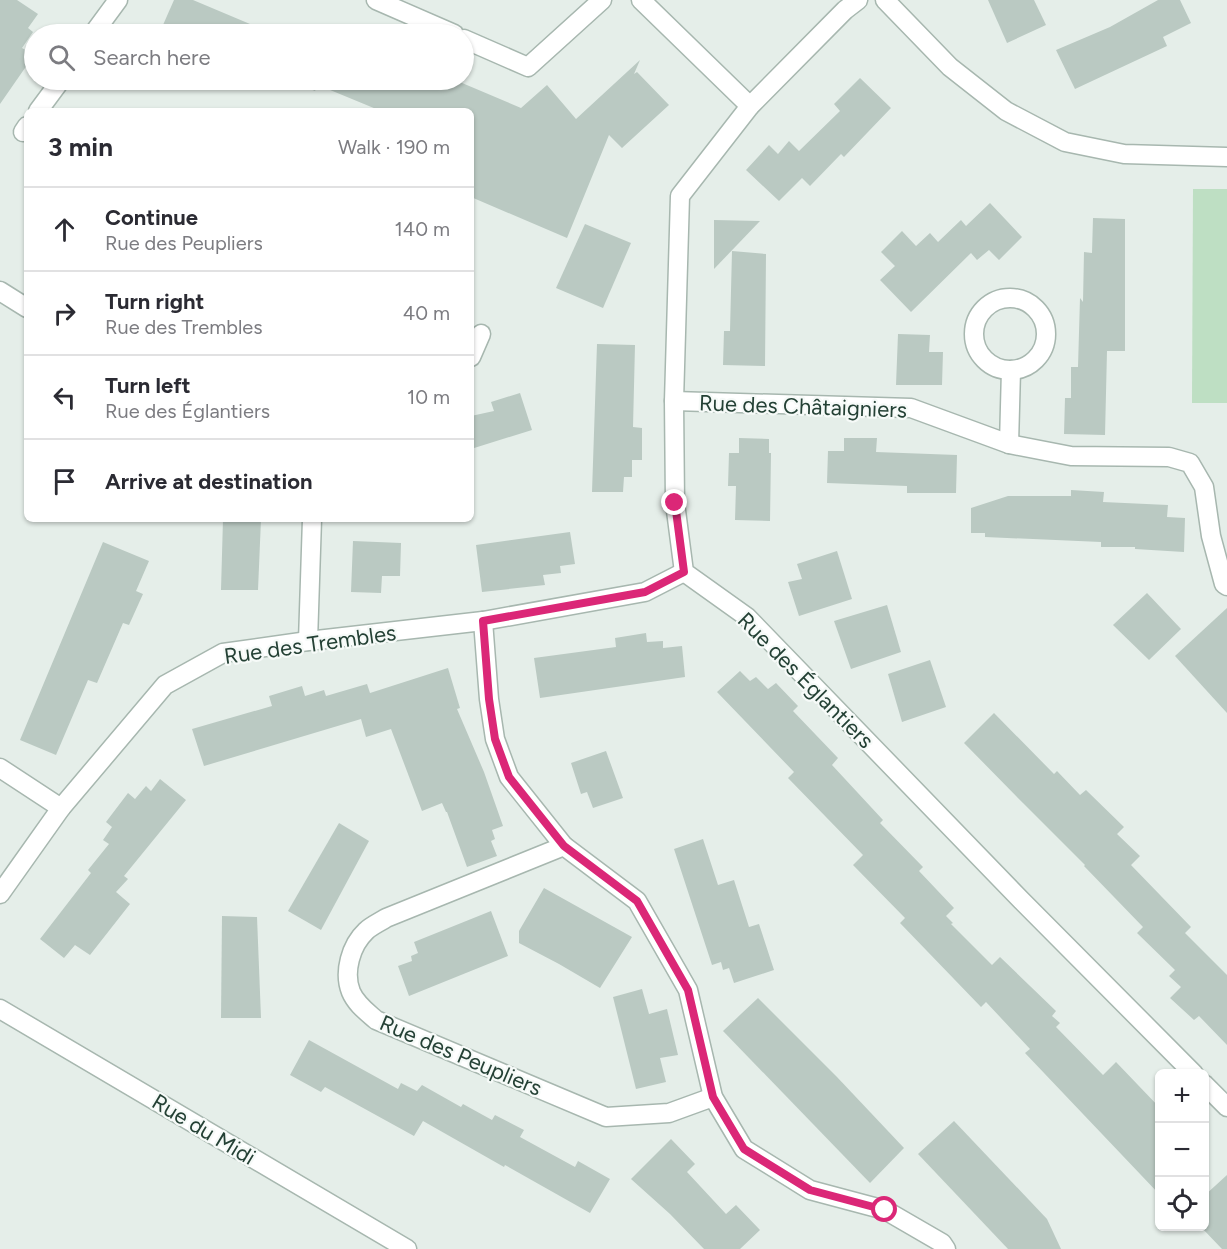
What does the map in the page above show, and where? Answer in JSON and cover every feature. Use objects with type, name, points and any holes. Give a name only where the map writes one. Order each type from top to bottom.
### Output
[{"type":"street","points":[[100,24],[118,0]]},
{"type":"street","points":[[376,0],[431,24]]},
{"type":"street","points":[[474,43],[528,67],[602,0]]},
{"type":"street","points":[[641,0],[750,106]]},
{"type":"street","points":[[684,572],[675,503],[674,401],[680,196],[750,106],[845,10],[858,0]]},
{"type":"street","points":[[885,0],[950,67],[1006,111],[1065,142],[1124,154],[1227,157]]},
{"type":"street","points":[[40,108],[54,90]]},
{"type":"street","points":[[0,291],[24,306]]},
{"type":"street","points":[[474,350],[481,334]]},
{"type":"street","points":[[1009,444],[1011,370]]},
{"type":"street","name":"Rue des Châtaigniers","points":[[674,401],[911,408],[1009,444],[1071,456],[1169,457],[1190,463],[1204,487],[1211,536],[1224,584],[1227,586]]},
{"type":"street","points":[[308,641],[312,522]]},
{"type":"street","name":"Rue des Trembles","points":[[0,894],[61,808],[165,685],[223,653],[483,621],[645,592],[684,572]]},
{"type":"street","name":"Rue des Églantiers","points":[[684,572],[747,616],[1021,900],[1189,1069]]},
{"type":"street","points":[[483,621],[489,699],[495,739],[509,777],[564,846],[637,901],[688,990],[713,1097],[744,1149],[810,1190],[885,1210],[942,1243],[946,1249]]},
{"type":"street","points":[[0,768],[61,808]]},
{"type":"street","name":"Rue des Peupliers","points":[[564,846],[386,918],[366,930],[352,948],[348,970],[351,992],[361,1008],[376,1020],[606,1117],[669,1113],[713,1097]]},
{"type":"street","name":"Rue du Midi","points":[[0,1009],[407,1249]]},
{"type":"street","points":[[1209,1089],[1227,1107]]},
{"type":"green space","points":[[1193,189],[1227,189],[1227,403],[1192,403]]},
{"type":"building","points":[[0,0],[17,0],[38,14],[31,24],[24,24],[22,48],[24,49],[24,69],[0,104]]},
{"type":"building","points":[[174,0],[193,0],[250,24],[163,24]]},
{"type":"building","points":[[988,0],[1034,0],[1046,25],[1007,43]]},
{"type":"building","points":[[1158,0],[1180,0],[1191,23],[1163,37],[1167,46],[1075,89],[1056,50],[1110,27]]},
{"type":"building","points":[[640,60],[634,74],[637,72],[669,105],[622,148],[609,135],[567,238],[474,198],[474,108],[374,108],[330,90],[474,90],[474,88],[521,108],[547,85],[576,119]]},
{"type":"building","points":[[860,78],[891,108],[844,157],[841,154],[810,186],[802,178],[779,201],[746,170],[769,145],[778,154],[789,141],[799,151],[840,111],[834,104]]},
{"type":"building","points":[[990,203],[1022,237],[999,260],[989,250],[977,260],[971,253],[911,312],[880,280],[895,266],[881,252],[902,231],[916,246],[930,233],[938,242],[961,220],[966,226]]},
{"type":"building","points":[[1093,218],[1125,219],[1125,351],[1107,351],[1105,435],[1064,434],[1065,398],[1071,398],[1071,367],[1078,367],[1084,252],[1092,253]]},
{"type":"building","points":[[714,220],[760,221],[714,269]]},
{"type":"building","points":[[585,224],[631,243],[603,308],[556,288]]},
{"type":"building","points":[[732,251],[766,254],[765,366],[723,365],[724,331],[730,331]]},
{"type":"building","points":[[898,334],[930,335],[929,352],[943,352],[942,385],[896,385]]},
{"type":"building","points":[[597,344],[635,345],[633,427],[642,428],[642,460],[632,460],[632,477],[624,477],[623,492],[592,492]]},
{"type":"building","points":[[520,393],[532,430],[474,448],[474,415],[494,411],[491,402]]},
{"type":"building","points":[[739,438],[769,439],[769,453],[771,453],[770,521],[735,520],[736,486],[728,486],[729,453],[739,453]]},
{"type":"building","points":[[844,438],[877,438],[876,452],[957,455],[956,493],[907,493],[907,486],[827,483],[828,451],[844,451]]},
{"type":"building","points":[[1071,490],[1104,492],[1103,502],[1168,505],[1167,517],[1185,518],[1184,552],[1135,549],[1135,547],[1101,547],[1101,542],[985,537],[985,533],[971,533],[971,508],[1008,496],[1071,496]]},
{"type":"building","points":[[223,522],[261,522],[258,590],[221,590]]},
{"type":"building","points":[[570,532],[575,564],[560,566],[561,573],[543,575],[545,585],[482,592],[476,545]]},
{"type":"building","points":[[353,541],[401,543],[400,576],[382,576],[381,593],[351,592]]},
{"type":"building","points":[[103,542],[149,561],[136,591],[143,594],[129,625],[123,623],[97,683],[88,680],[56,755],[20,740]]},
{"type":"building","points":[[837,551],[852,599],[799,616],[788,582],[802,579],[797,564]]},
{"type":"building","points":[[1147,593],[1181,629],[1149,660],[1113,625]]},
{"type":"building","points":[[887,605],[901,652],[851,669],[834,621]]},
{"type":"building","points":[[1227,608],[1227,713],[1175,656]]},
{"type":"building","points":[[646,633],[647,642],[663,641],[663,648],[682,646],[685,677],[540,698],[534,658],[616,647],[615,638]]},
{"type":"building","points":[[930,660],[946,707],[902,722],[888,674]]},
{"type":"building","points":[[448,668],[460,708],[457,709],[484,772],[503,826],[492,830],[495,839],[491,841],[497,856],[467,867],[442,803],[422,811],[391,729],[366,737],[361,719],[204,766],[192,729],[272,706],[269,696],[302,686],[305,696],[324,690],[326,696],[367,684],[370,693]]},
{"type":"building","points":[[740,671],[750,681],[756,677],[768,689],[776,683],[798,706],[793,711],[838,758],[832,765],[883,820],[880,823],[923,867],[919,871],[954,908],[946,916],[953,923],[951,924],[992,965],[1000,957],[1056,1011],[1052,1016],[1060,1023],[1056,1027],[1103,1075],[1116,1062],[1155,1103],[1155,1190],[1025,1053],[1030,1049],[986,1002],[981,1007],[900,923],[905,918],[853,865],[863,855],[788,778],[794,772],[717,692]]},
{"type":"building","points":[[994,713],[1054,774],[1057,771],[1080,795],[1086,790],[1124,827],[1117,834],[1140,856],[1131,865],[1191,927],[1185,933],[1227,975],[1227,1045],[1199,1016],[1194,1020],[1170,998],[1181,987],[1169,976],[1175,970],[1137,933],[1143,927],[964,743]]},
{"type":"building","points":[[606,751],[623,798],[593,808],[587,792],[581,794],[571,763]]},
{"type":"building","points":[[160,779],[186,800],[124,876],[128,879],[116,892],[130,904],[90,955],[75,945],[64,958],[40,939],[91,873],[88,870],[109,844],[103,840],[112,827],[106,822],[128,793],[135,799],[146,786],[151,791]]},
{"type":"building","points":[[339,823],[369,841],[321,930],[288,911]]},
{"type":"building","points":[[703,839],[718,885],[734,880],[749,927],[759,924],[774,970],[734,983],[729,968],[723,970],[721,962],[712,965],[674,849]]},
{"type":"building","points":[[544,888],[632,937],[600,988],[519,943],[519,931]]},
{"type":"building","points":[[491,911],[508,956],[409,996],[398,966],[412,961],[411,956],[418,953],[414,942]]},
{"type":"building","points":[[222,916],[257,917],[261,1018],[221,1018]]},
{"type":"building","points":[[642,989],[649,1014],[667,1009],[678,1055],[660,1058],[666,1082],[636,1089],[613,997]]},
{"type":"building","points":[[758,998],[904,1148],[870,1183],[723,1031]]},
{"type":"building","points":[[309,1040],[398,1089],[401,1083],[417,1091],[422,1085],[461,1107],[463,1104],[492,1120],[495,1115],[524,1130],[520,1137],[575,1167],[578,1161],[610,1179],[590,1213],[423,1121],[414,1136],[325,1087],[321,1092],[290,1075]]},
{"type":"building","points":[[954,1121],[1047,1219],[1061,1249],[1008,1249],[918,1154]]},
{"type":"building","points":[[671,1139],[695,1164],[687,1172],[726,1214],[736,1205],[760,1230],[740,1249],[704,1249],[631,1179]]},
{"type":"building","points":[[1227,1175],[1227,1249],[1222,1249],[1205,1231],[1209,1231],[1209,1191]]},
{"type":"route","points":[[675,503],[684,572],[645,592],[483,621],[489,699],[495,739],[509,777],[564,846],[637,901],[688,990],[713,1097],[744,1149],[810,1190],[885,1210]]}]
